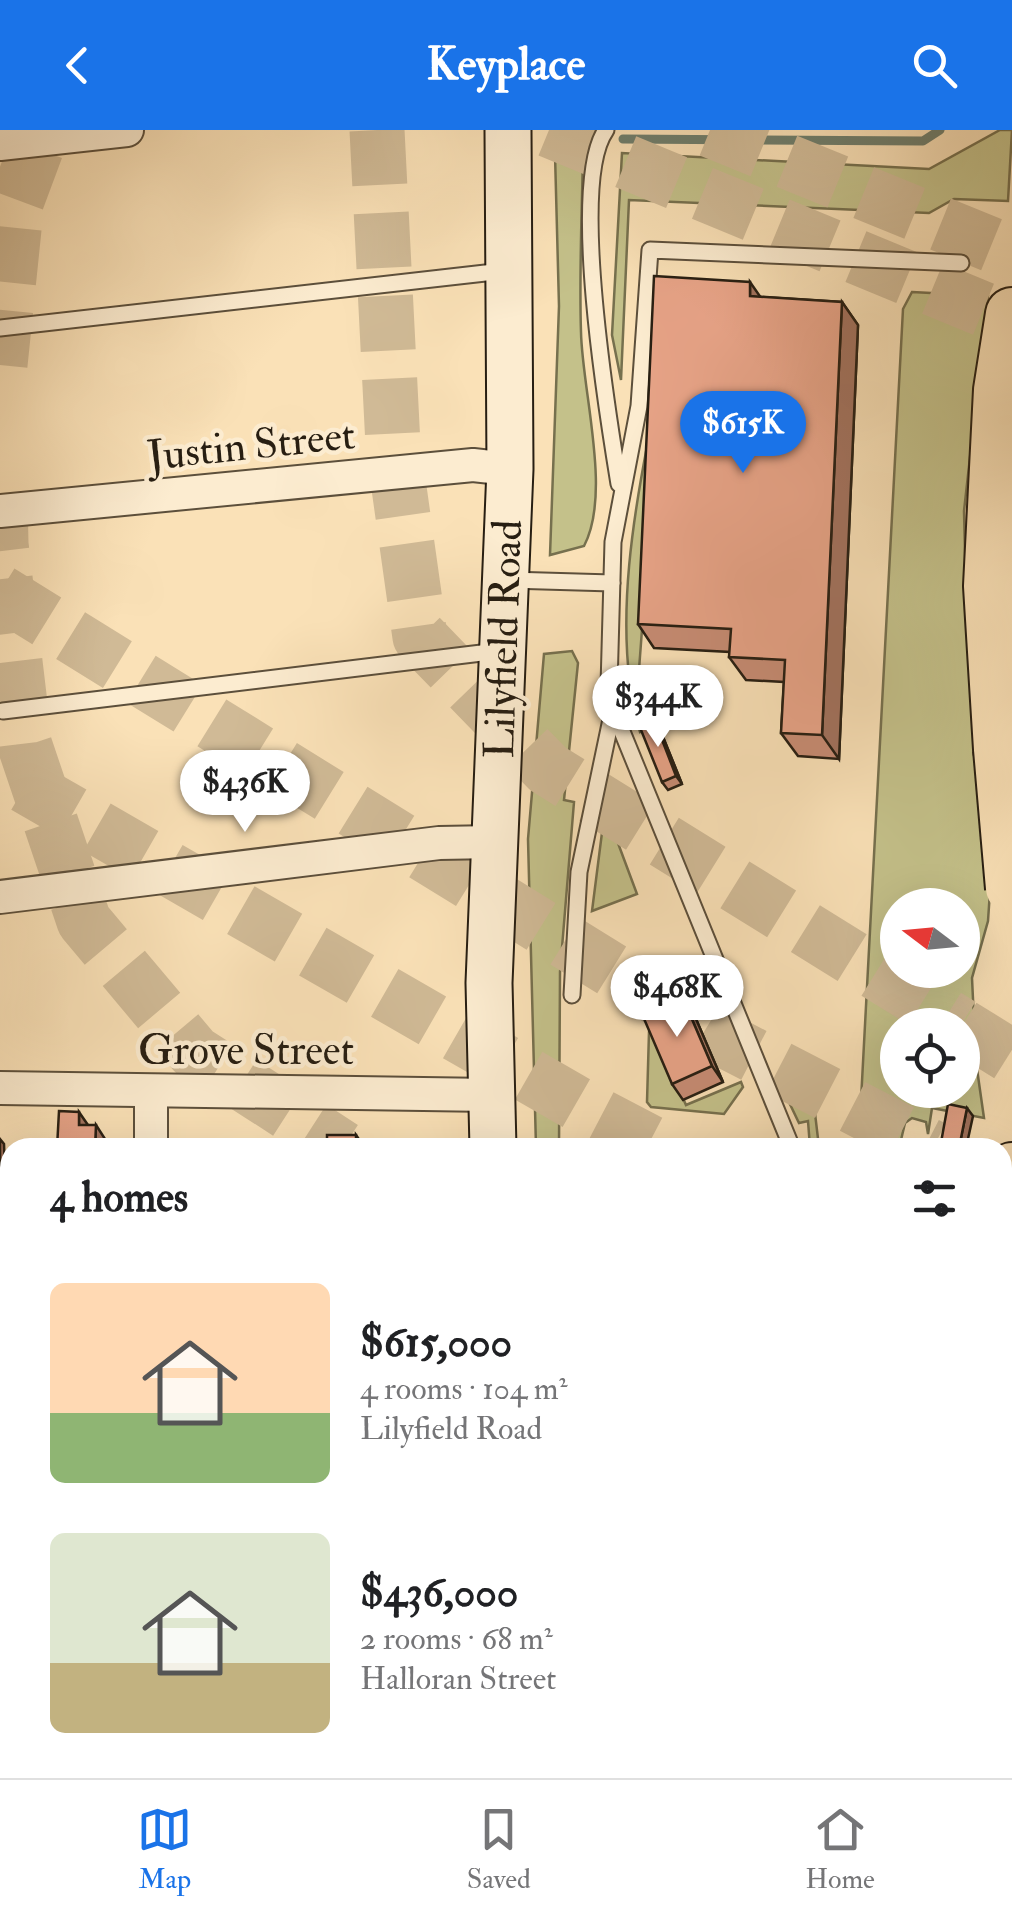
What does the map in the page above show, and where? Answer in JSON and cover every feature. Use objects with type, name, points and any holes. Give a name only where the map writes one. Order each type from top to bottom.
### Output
[{"type":"highway","points":[[1012,314],[994,462],[990,586],[1012,888]]},
{"type":"main road","name":"Lilyfield Road","points":[[493,1138],[489,983],[510,469],[512,271],[508,130]]},
{"type":"street","points":[[0,144],[127,130]]},
{"type":"street","name":"Justin Street","points":[[0,511],[472,466],[510,469]]},
{"type":"street","points":[[0,896],[439,842],[494,842]]},
{"type":"street","name":"Grove Street","points":[[0,1088],[492,1095]]},
{"type":"street","points":[[151,1092],[151,1138]]},
{"type":"lane","points":[[606,130],[595,169],[591,274],[620,493]]},
{"type":"lane","points":[[788,1138],[628,747],[609,686],[620,493],[638,406],[650,250],[961,262]]},
{"type":"lane","points":[[0,328],[475,272],[512,271]]},
{"type":"lane","points":[[504,580],[612,583]]},
{"type":"lane","points":[[3,711],[502,650]]},
{"type":"lane","points":[[572,995],[579,872],[614,701]]},
{"type":"shaded area","points":[[1000,130],[1012,130],[1008,201],[954,199],[929,213],[629,200],[621,380],[612,335],[622,153],[929,169]]},
{"type":"shaded area","points":[[583,153],[581,332],[596,471],[595,498],[584,546],[550,555],[559,306],[555,154]]},
{"type":"shaded area","points":[[912,292],[988,296],[964,511],[967,633],[990,891],[988,921],[980,950],[980,888],[880,888],[880,988],[972,988],[973,1008],[880,1008],[880,1108],[932,1108],[928,1134],[926,1122],[912,1118],[905,1123],[901,1138],[859,1138],[903,309]]},
{"type":"shaded area","points":[[661,376],[638,683],[656,726],[640,732],[631,690],[627,600],[636,508]]},
{"type":"shaded area","points":[[572,651],[578,663],[564,800],[574,802],[560,972],[559,1138],[536,1138],[528,839],[544,654]]},
{"type":"shaded area","points":[[616,804],[619,814],[609,819],[637,894],[592,911],[605,809]]},
{"type":"shaded area","points":[[653,1030],[686,1105],[741,1082],[743,1087],[724,1114],[651,1107],[647,1102],[649,1032]]},
{"type":"shaded area","points":[[812,1088],[818,1138],[809,1138],[808,1121],[799,1123],[787,1098]]},
{"type":"shaded area","points":[[980,1090],[984,1118],[932,1108],[980,1108]]},
{"type":"building","points":[[654,276],[750,282],[750,296],[842,302],[822,735],[781,733],[785,660],[729,657],[731,629],[638,624]]},
{"type":"building","points":[[654,719],[676,776],[662,782],[639,725]]},
{"type":"building","points":[[682,996],[712,1066],[672,1084],[642,1014]]},
{"type":"building","points":[[947,1108],[967,1108],[961,1138],[942,1138]]},
{"type":"building","points":[[59,1111],[79,1112],[79,1125],[96,1125],[95,1138],[58,1138]]},
{"type":"building","points":[[327,1135],[356,1135],[356,1138]]},
{"type":"waterway","points":[[623,139],[923,141],[940,130]]},
{"type":"tunnel","points":[[0,365],[17,200],[43,130]]},
{"type":"tunnel","points":[[377,130],[393,445],[420,637],[548,769],[934,1008]]},
{"type":"tunnel","points":[[549,130],[1012,321]]},
{"type":"tunnel","points":[[710,130],[1012,253]]},
{"type":"tunnel","points":[[0,496],[1,544],[25,746],[84,921],[194,1052],[327,1138]]},
{"type":"tunnel","points":[[0,592],[730,1043],[914,1138]]},
{"type":"tunnel","points":[[25,786],[642,1138]]},
{"type":"tunnel","points":[[980,1037],[1012,1057]]}]
